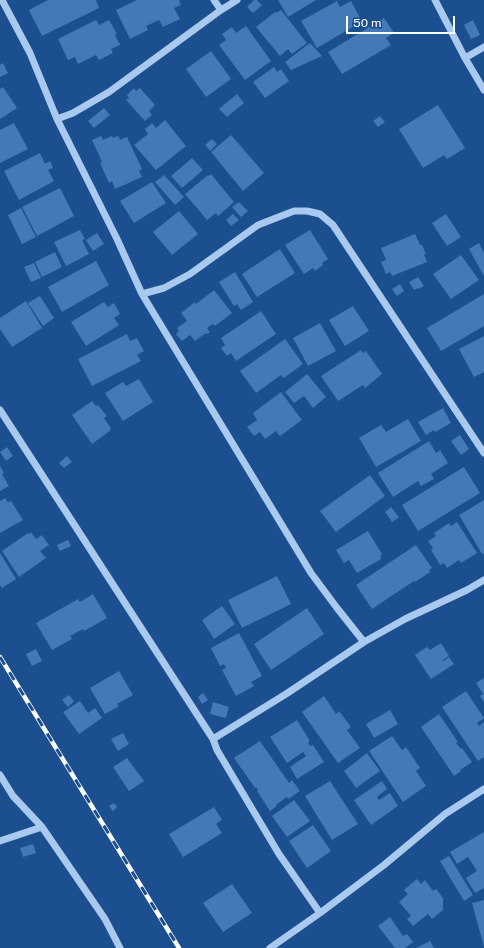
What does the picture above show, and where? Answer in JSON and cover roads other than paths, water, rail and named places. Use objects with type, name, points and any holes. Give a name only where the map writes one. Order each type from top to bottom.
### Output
[{"type":"street","points":[[2,0],[30,53],[57,119],[117,239],[142,294],[311,572],[364,642]]},
{"type":"street","points":[[214,0],[221,10]]},
{"type":"street","points":[[57,119],[73,113],[109,92],[221,10],[237,0]]},
{"type":"street","points":[[435,0],[465,58],[484,90]]},
{"type":"street","points":[[465,58],[484,47]]},
{"type":"street","points":[[142,294],[164,288],[190,274],[258,225],[294,211],[307,211],[320,214],[333,225],[484,453]]},
{"type":"street","points":[[0,410],[213,739],[217,750],[279,854],[320,913]]},
{"type":"street","points":[[213,739],[286,694],[364,642],[484,580]]},
{"type":"street","points":[[0,775],[13,796],[42,827],[105,919],[120,948]]},
{"type":"street","points":[[270,948],[320,913],[397,855],[445,814],[484,789]]},
{"type":"street","points":[[0,841],[42,827]]},
{"type":"railway","points":[[0,657],[179,948]]}]
